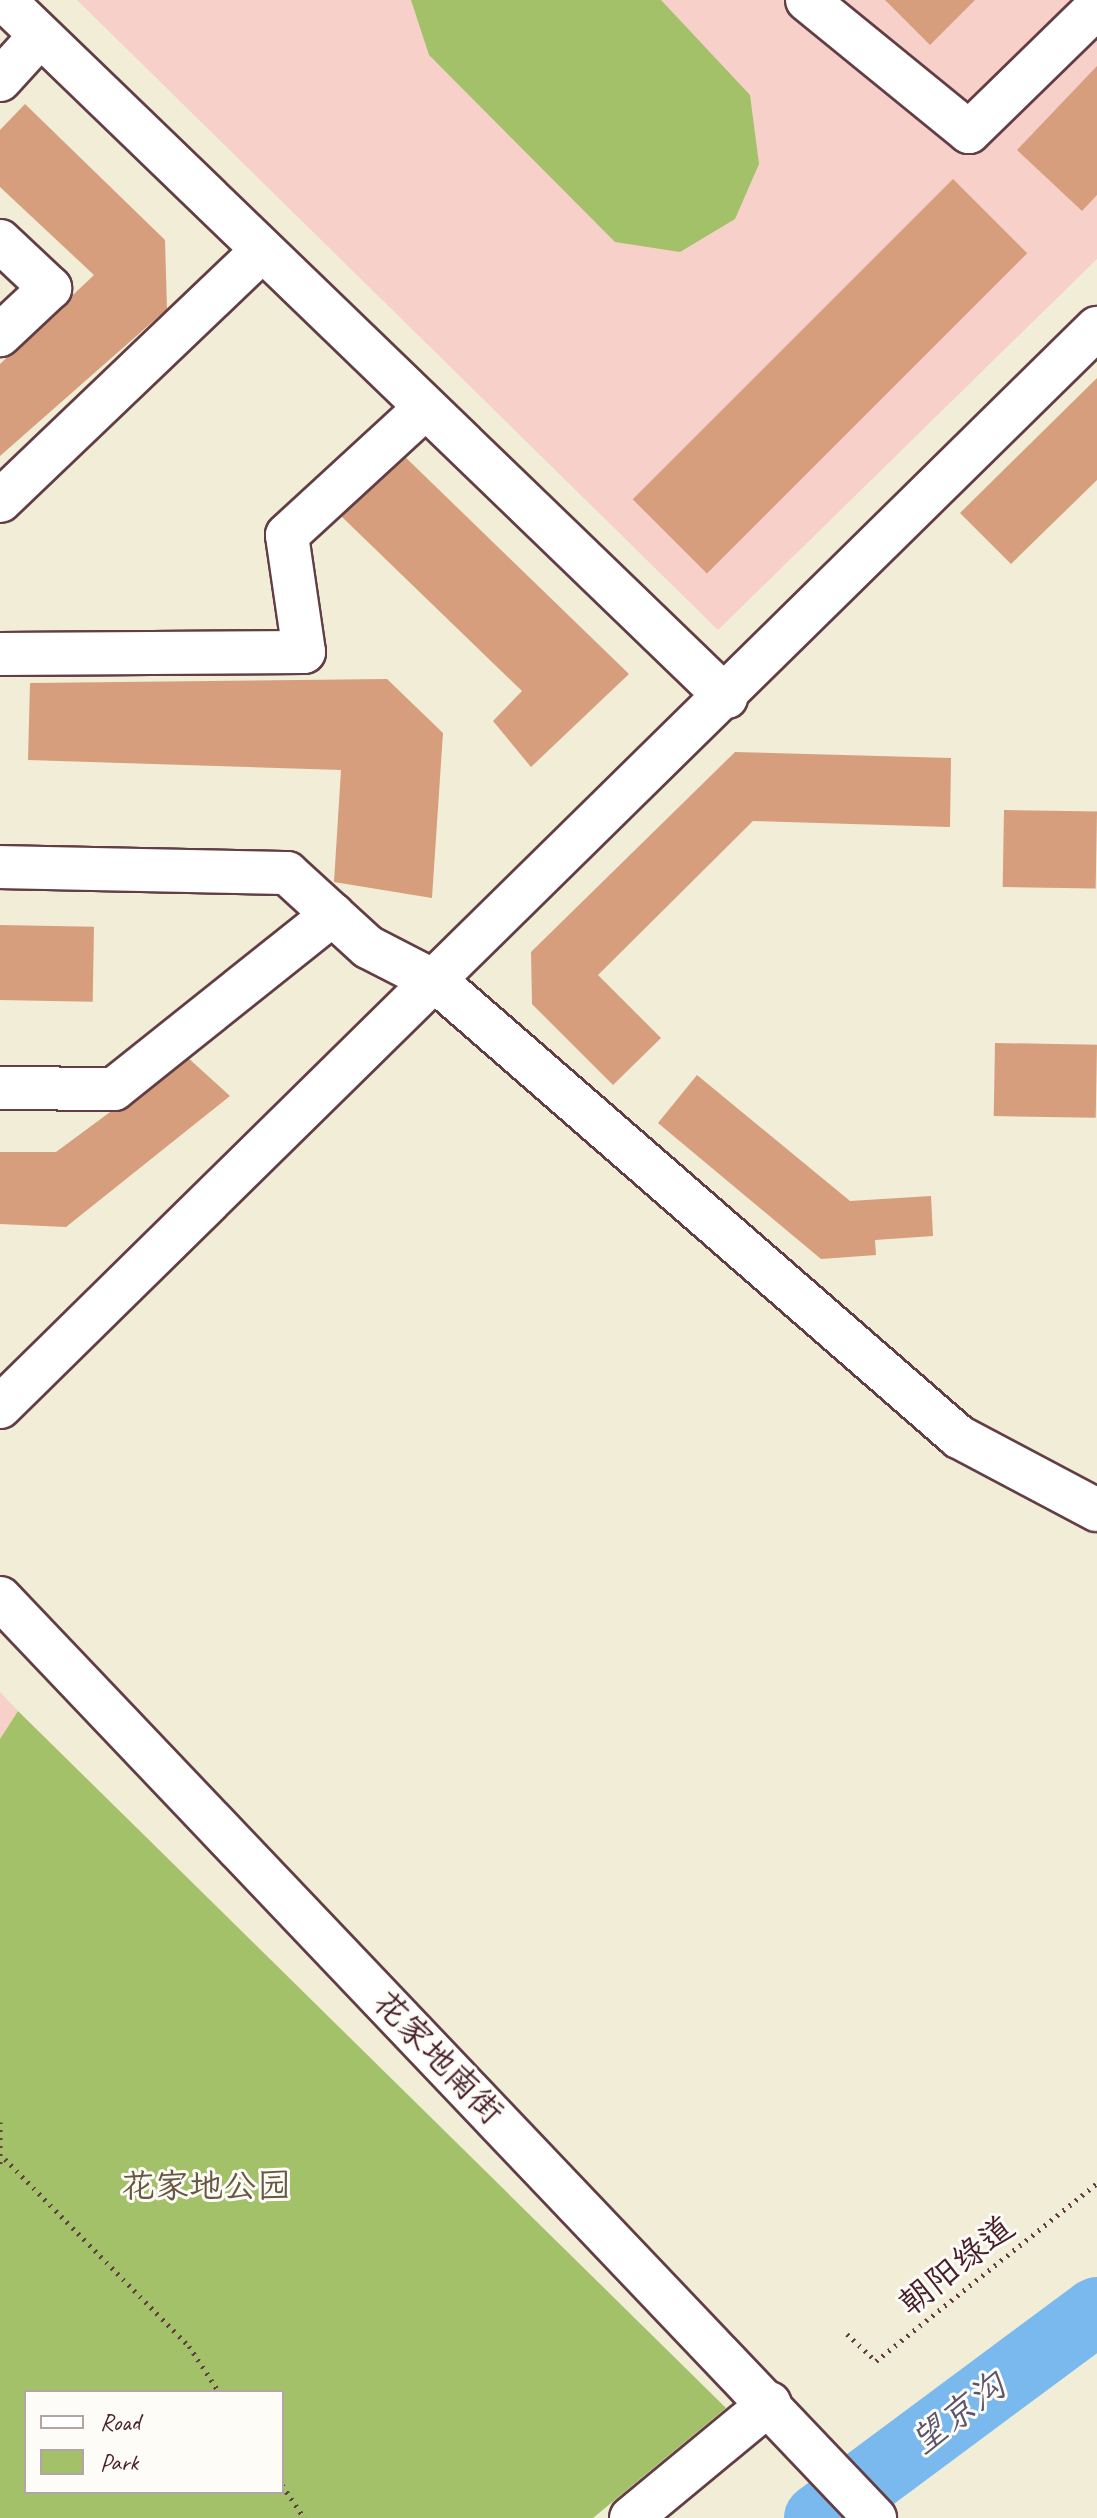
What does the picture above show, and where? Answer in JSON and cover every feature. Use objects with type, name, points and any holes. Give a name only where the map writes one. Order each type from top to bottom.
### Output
[{"type":"street","points":[[4,0],[726,697]]},
{"type":"street","points":[[807,0],[969,132],[1097,7]]},
{"type":"street","points":[[0,80],[39,37]]},
{"type":"street","points":[[0,241],[50,288],[0,335]]},
{"type":"street","points":[[0,501],[262,251]]},
{"type":"street","points":[[0,1407],[438,983],[1097,328]]},
{"type":"street","points":[[0,654],[304,652],[287,535],[425,408]]},
{"type":"street","points":[[0,867],[287,873],[368,947],[438,983],[959,1437],[1097,1510]]},
{"type":"street","points":[[0,1088],[114,1089],[333,914]]},
{"type":"street","name":"花家地南街","points":[[0,1598],[771,2404],[875,2518]]},
{"type":"street","points":[[631,2518],[771,2404]]},
{"type":"path","points":[[0,2122],[5,2159],[0,2169]]},
{"type":"path","points":[[5,2159],[189,2346],[218,2390]]},
{"type":"path","name":"朝阳绿道","points":[[847,2334],[876,2361],[1097,2183]]},
{"type":"path","points":[[284,2488],[304,2518]]},
{"type":"shaded area","points":[[77,0],[1097,0],[1097,259],[718,630]]},
{"type":"shaded area","points":[[0,1692],[18,1711],[0,1739]]},
{"type":"green space","points":[[411,0],[661,0],[750,95],[759,164],[735,219],[680,252],[615,242],[429,55]]},
{"type":"green space","name":"花家地公园","points":[[18,1711],[726,2408],[593,2518],[0,2518],[0,1739]]},
{"type":"building","points":[[885,0],[975,0],[930,45]]},
{"type":"building","points":[[1097,66],[1097,195],[1082,211],[1017,150]]},
{"type":"building","points":[[25,104],[165,240],[167,309],[0,456],[0,364],[94,275],[0,187],[0,130]]},
{"type":"building","points":[[953,179],[1027,253],[707,574],[633,499]]},
{"type":"building","points":[[1097,378],[1097,480],[1011,564],[960,513]]},
{"type":"building","points":[[401,453],[629,674],[531,767],[493,721],[522,691],[340,515]]},
{"type":"building","points":[[387,679],[443,733],[432,898],[334,882],[341,770],[28,760],[30,683]]},
{"type":"building","points":[[735,752],[951,758],[950,827],[753,821],[598,975],[661,1038],[613,1085],[532,1004],[531,952]]},
{"type":"building","points":[[1004,810],[1097,812],[1096,889],[1003,887]]},
{"type":"building","points":[[0,925],[94,927],[93,1002],[0,1000]]},
{"type":"building","points":[[995,1043],[1097,1045],[1096,1118],[994,1116]]},
{"type":"building","points":[[186,1056],[230,1096],[66,1227],[0,1224],[0,1152],[56,1152]]},
{"type":"building","points":[[697,1075],[850,1201],[931,1196],[933,1236],[875,1240],[876,1255],[821,1259],[658,1123]]},
{"type":"waterway","name":"望京沟","points":[[818,2518],[1097,2311]]}]
